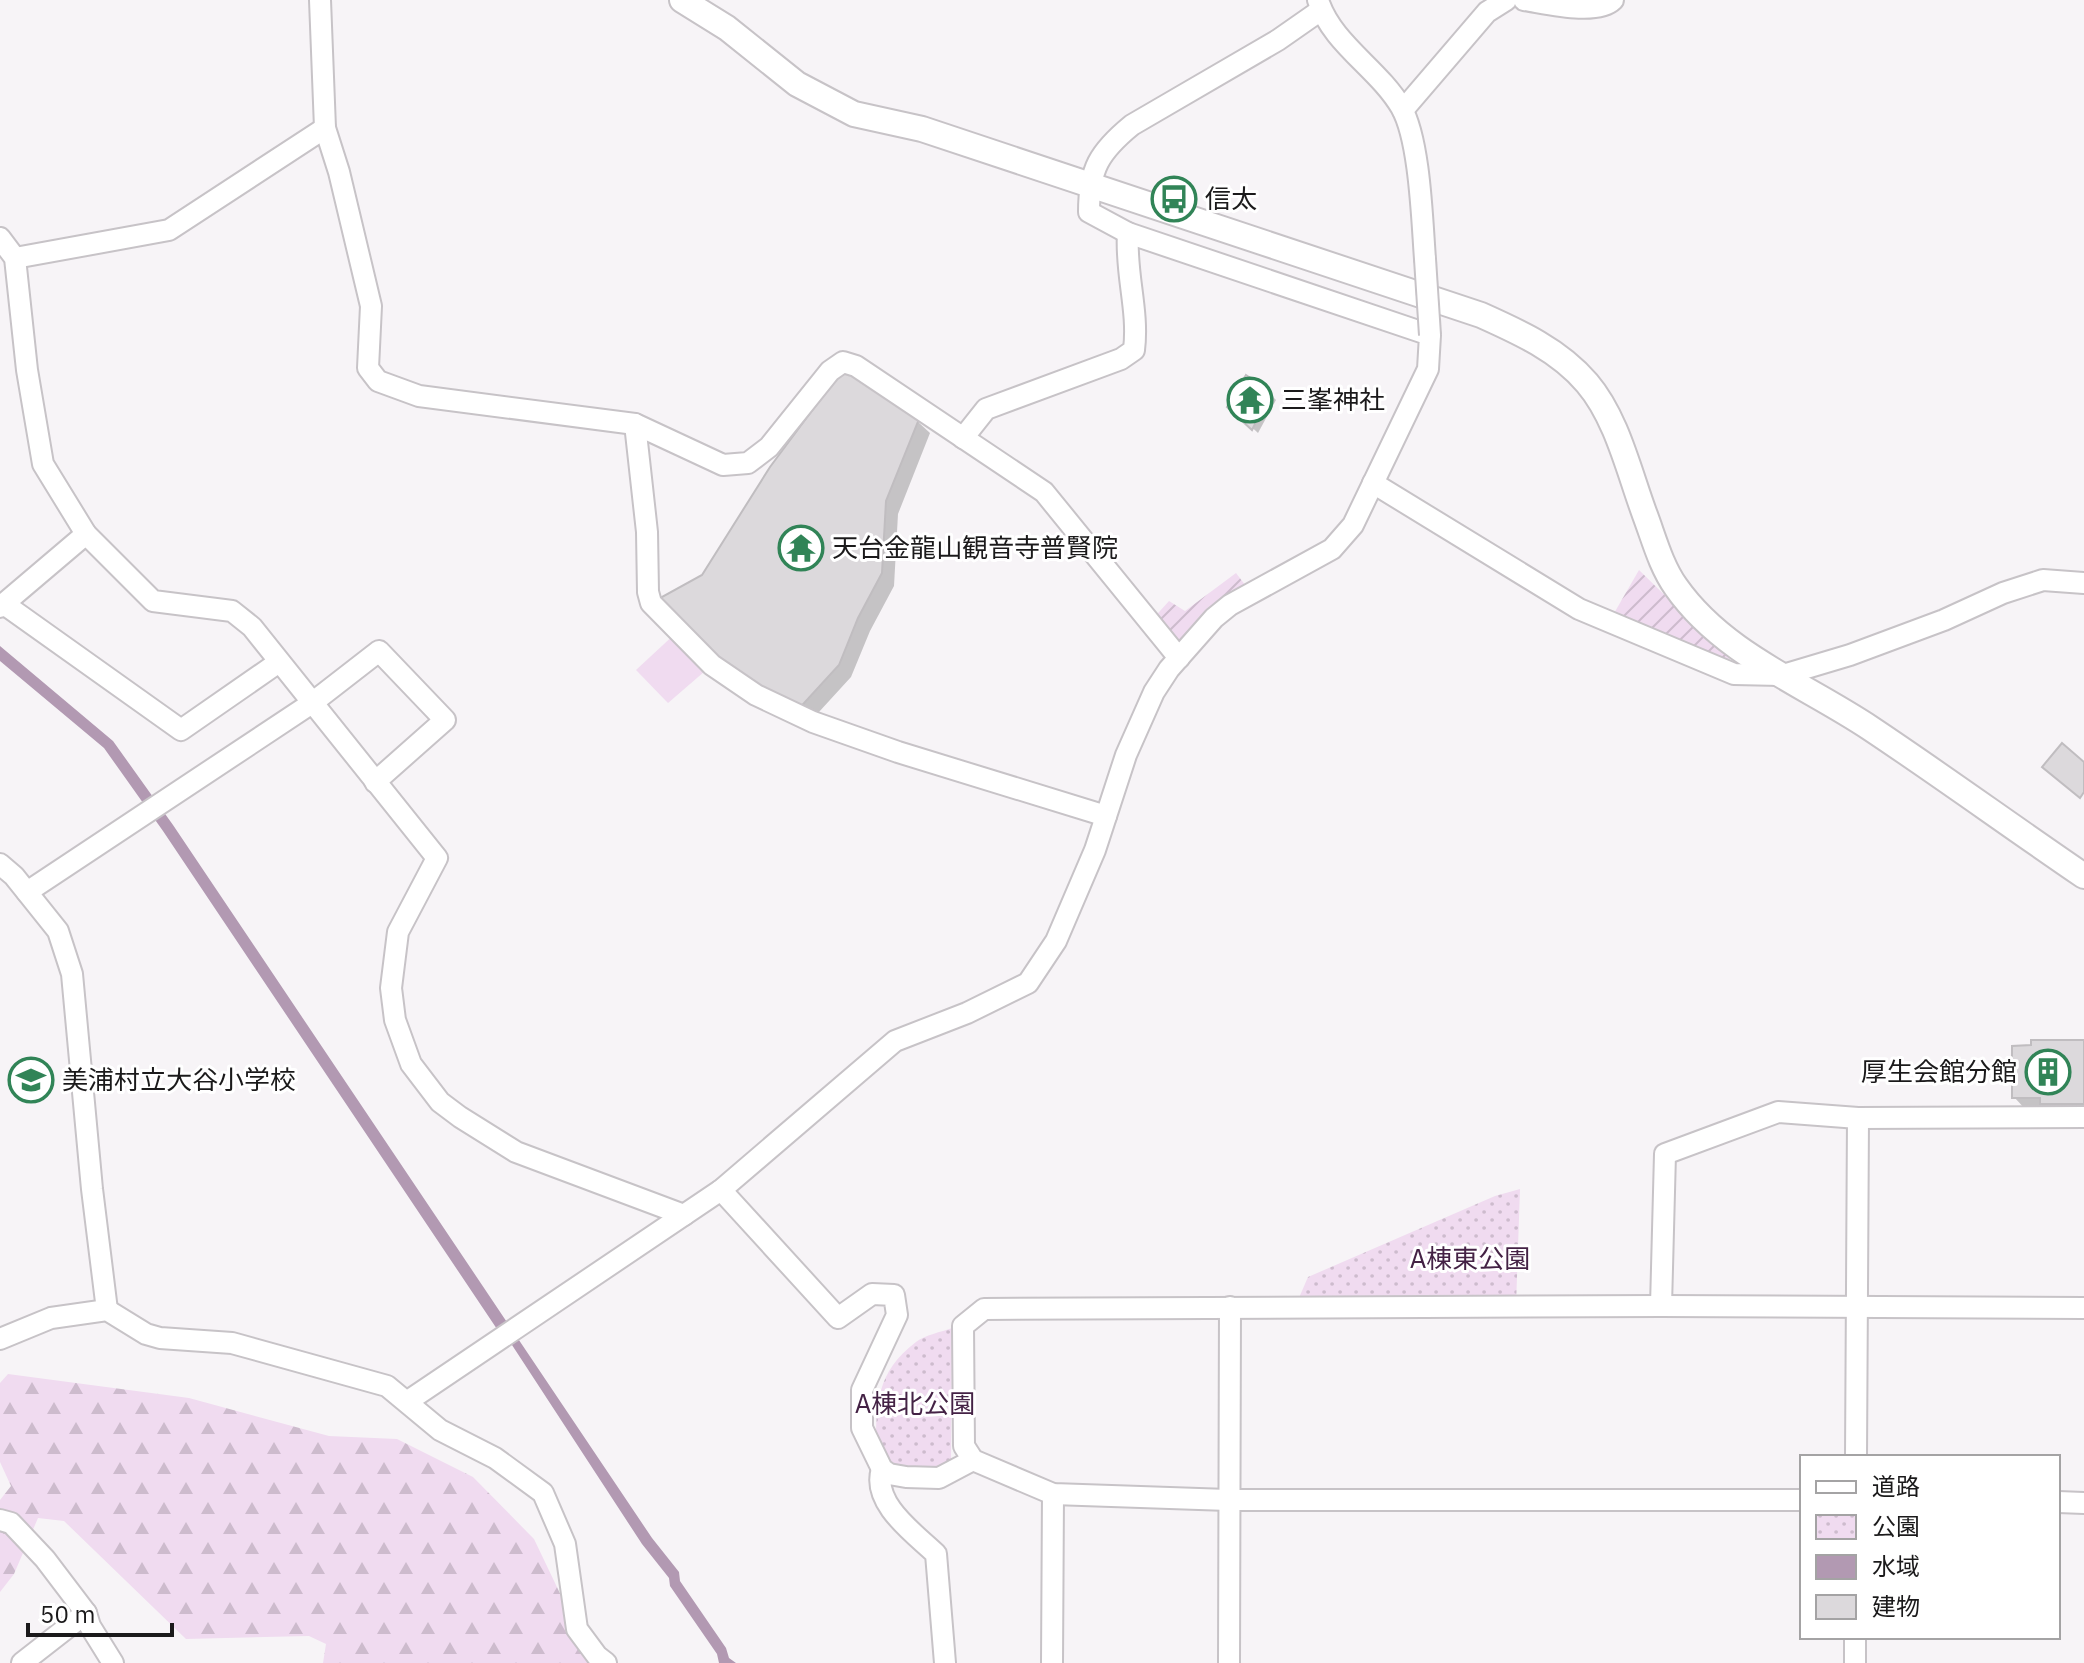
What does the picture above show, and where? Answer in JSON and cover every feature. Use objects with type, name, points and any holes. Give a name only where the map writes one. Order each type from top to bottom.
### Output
[{"type":"street","points":[[320,0],[325,128],[371,306],[368,368],[378,381],[419,396],[635,424],[723,465],[748,463],[769,447],[830,371],[843,362],[856,366],[1044,492],[1179,658]]},
{"type":"street","points":[[682,0],[727,28],[797,84],[854,114],[922,129],[1481,315],[1524,334],[1558,356],[1587,383],[1609,418],[1673,583],[1694,613],[1728,642],[1868,727],[2084,876]]},
{"type":"street","points":[[1403,110],[1487,12],[1506,0]]},
{"type":"street","points":[[1524,0],[1589,8],[1609,4],[1613,0]]},
{"type":"street","points":[[408,1401],[721,1190],[895,1041],[967,1013],[1028,983],[1056,941],[1095,850],[1126,755],[1154,692],[1214,618],[1230,605],[1332,549],[1353,525],[1428,369],[1430,335],[1417,166],[1403,110],[1391,92],[1339,36],[1319,5],[1278,40],[1132,125],[1112,142],[1097,162],[1089,185],[1089,212],[1128,233],[1430,335]]},
{"type":"street","points":[[15,258],[169,230],[325,128]]},
{"type":"street","points":[[963,438],[986,409],[1121,359],[1134,350],[1136,313],[1126,255],[1128,233]]},
{"type":"street","points":[[0,238],[15,258],[27,370],[43,464],[86,534],[153,601],[232,611],[252,627],[437,858],[398,932],[396,946],[391,988],[395,1020],[411,1064],[440,1102],[516,1152],[684,1215]]},
{"type":"street","points":[[635,424],[651,603],[712,665],[756,695],[813,722],[898,752],[1106,816]]},
{"type":"street","points":[[1373,483],[1579,609],[1734,674],[1783,675],[1850,655],[2043,580],[2084,583]]},
{"type":"street","points":[[86,534],[2,606],[181,730],[279,662]]},
{"type":"street","points":[[27,892],[312,703],[379,651],[445,720],[375,782]]},
{"type":"street","points":[[0,864],[58,931],[72,974],[107,1310]]},
{"type":"street","points":[[1661,1306],[1665,1154],[1778,1112],[1858,1118],[2084,1117]]},
{"type":"street","points":[[1856,1455],[1858,1118]]},
{"type":"street","points":[[721,1190],[838,1318],[872,1294],[894,1295],[897,1315],[862,1390],[862,1428],[882,1469],[889,1474],[906,1477],[939,1478],[973,1460]]},
{"type":"street","points":[[1229,1663],[1230,1307]]},
{"type":"street","points":[[1800,1500],[1228,1500],[1053,1494],[973,1460],[964,1446],[963,1326],[984,1309],[2084,1308]]},
{"type":"street","points":[[0,1339],[51,1318],[107,1310],[146,1334],[160,1338],[232,1343],[387,1386],[440,1430],[495,1458],[543,1493],[565,1544],[577,1629],[606,1663]]},
{"type":"street","points":[[882,1469],[878,1479],[891,1510],[936,1554],[945,1663]]},
{"type":"street","points":[[1052,1663],[1053,1494]]},
{"type":"street","points":[[2060,1502],[2084,1503]]},
{"type":"street","points":[[0,1520],[11,1523],[45,1559],[86,1613],[90,1626],[113,1663]]},
{"type":"street","points":[[22,1663],[86,1613]]},
{"type":"street","points":[[1855,1639],[1855,1663]]},
{"type":"green space","points":[[1639,570],[1730,659],[1714,666],[1609,622]]},
{"type":"green space","points":[[1236,573],[1252,594],[1179,658],[1150,622],[1169,601],[1185,611]]},
{"type":"green space","points":[[677,632],[712,665],[668,703],[636,670]]},
{"type":"green space","name":"A棟東公園","points":[[1520,1189],[1516,1306],[1295,1307],[1308,1277],[1495,1196]]},
{"type":"green space","name":"A棟北公園","points":[[952,1328],[951,1462],[939,1471],[894,1469],[876,1450],[878,1404],[886,1377],[903,1353],[916,1342]]},
{"type":"green space","points":[[8,1374],[189,1398],[329,1436],[397,1439],[473,1477],[534,1539],[577,1629],[602,1663],[323,1663],[326,1644],[309,1636],[186,1639],[64,1521],[38,1518],[14,1574],[0,1592],[0,1500],[11,1486],[0,1462],[0,1383]]},
{"type":"water","points":[[0,646],[113,741],[173,825],[652,1538],[679,1572],[680,1581],[726,1648],[729,1658],[736,1663],[719,1663],[717,1654],[670,1586],[669,1578],[642,1544],[512,1345],[505,1341],[104,748],[0,661]]},
{"type":"building","name":"天台金龍山観音寺普賢院","points":[[840,373],[854,374],[919,419],[886,501],[882,573],[858,618],[839,665],[795,713],[677,632],[651,603],[702,575],[770,467]]},
{"type":"building","name":"三峯神社","points":[[1246,375],[1271,392],[1252,430],[1227,407]]},
{"type":"building","points":[[2062,743],[2084,762],[2084,792],[2080,798],[2042,767]]},
{"type":"building","name":"厚生会館分館","points":[[2031,1040],[2084,1040],[2084,1104],[2040,1104],[2040,1098],[2012,1098],[2012,1046],[2031,1045]]},
{"type":"place","name":"信太","points":[[1174,199]]},
{"type":"place","name":"三峯神社","points":[[1250,400]]},
{"type":"place","name":"天台金龍山観音寺普賢院","points":[[801,548]]},
{"type":"place","name":"厚生会館分館","points":[[2048,1072]]},
{"type":"place","name":"美浦村立大谷小学校","points":[[31,1080]]}]
